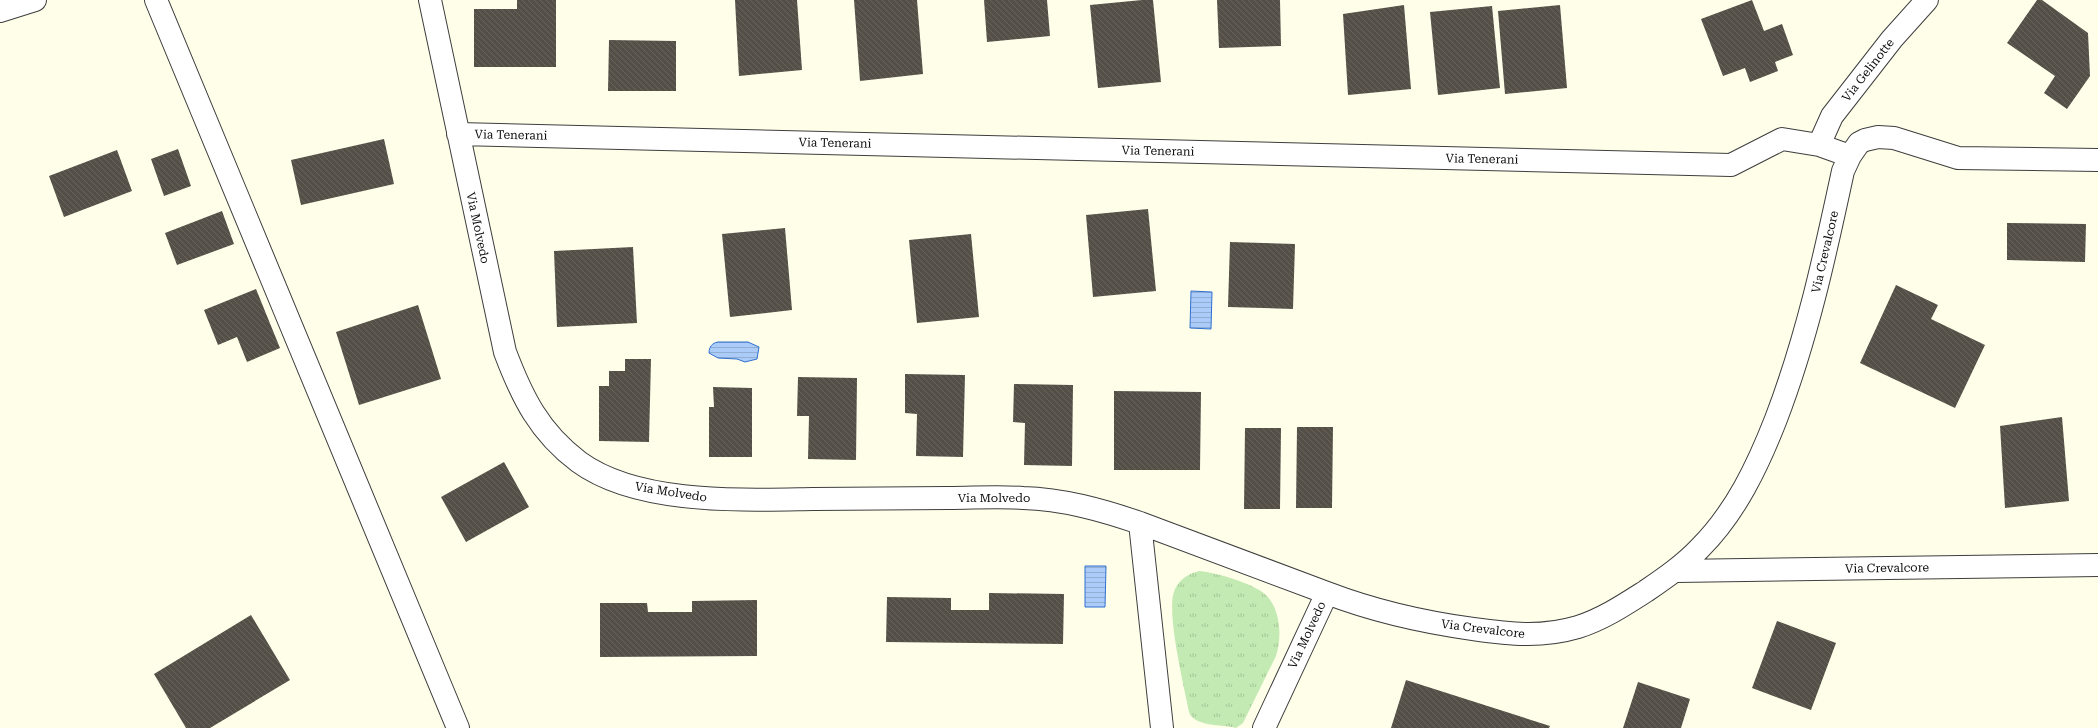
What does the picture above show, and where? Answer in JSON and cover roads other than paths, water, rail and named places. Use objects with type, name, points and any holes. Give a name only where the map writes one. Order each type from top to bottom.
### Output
[{"type":"street","points":[[0,11],[34,0]]},
{"type":"street","points":[[156,0],[458,728]]},
{"type":"street","name":"Via Molvedo","points":[[430,0],[505,352],[519,388],[536,418],[556,443],[580,462],[606,477],[634,487],[708,498],[751,500],[1022,498],[1083,506],[1140,523],[1327,593],[1264,728]]},
{"type":"street","name":"Via Gelinotte","points":[[1819,145],[1832,116],[1892,39],[1927,0]]},
{"type":"street","name":"Via Tenerani","points":[[458,134],[1731,165],[1782,139],[1819,145],[1850,156]]},
{"type":"street","name":"Via Crevalcore","points":[[1327,593],[1360,606],[1403,618],[1522,635],[1555,632],[1597,620],[1621,607],[1676,570],[1701,547],[1727,516],[1749,480],[1768,440],[1800,348],[1822,268],[1843,171],[1850,156],[1860,143],[1865,140],[1886,137],[1958,158],[2098,160]]},
{"type":"street","points":[[1140,523],[1162,728]]},
{"type":"street","name":"Via Crevalcore","points":[[1676,570],[2098,565]]},
{"type":"water","points":[[1191,291],[1212,292],[1211,329],[1190,328]]},
{"type":"water","points":[[718,342],[748,342],[759,347],[757,359],[745,362],[737,359],[718,358],[709,353],[711,346]]},
{"type":"water","points":[[1085,566],[1106,566],[1105,607],[1085,607]]}]
